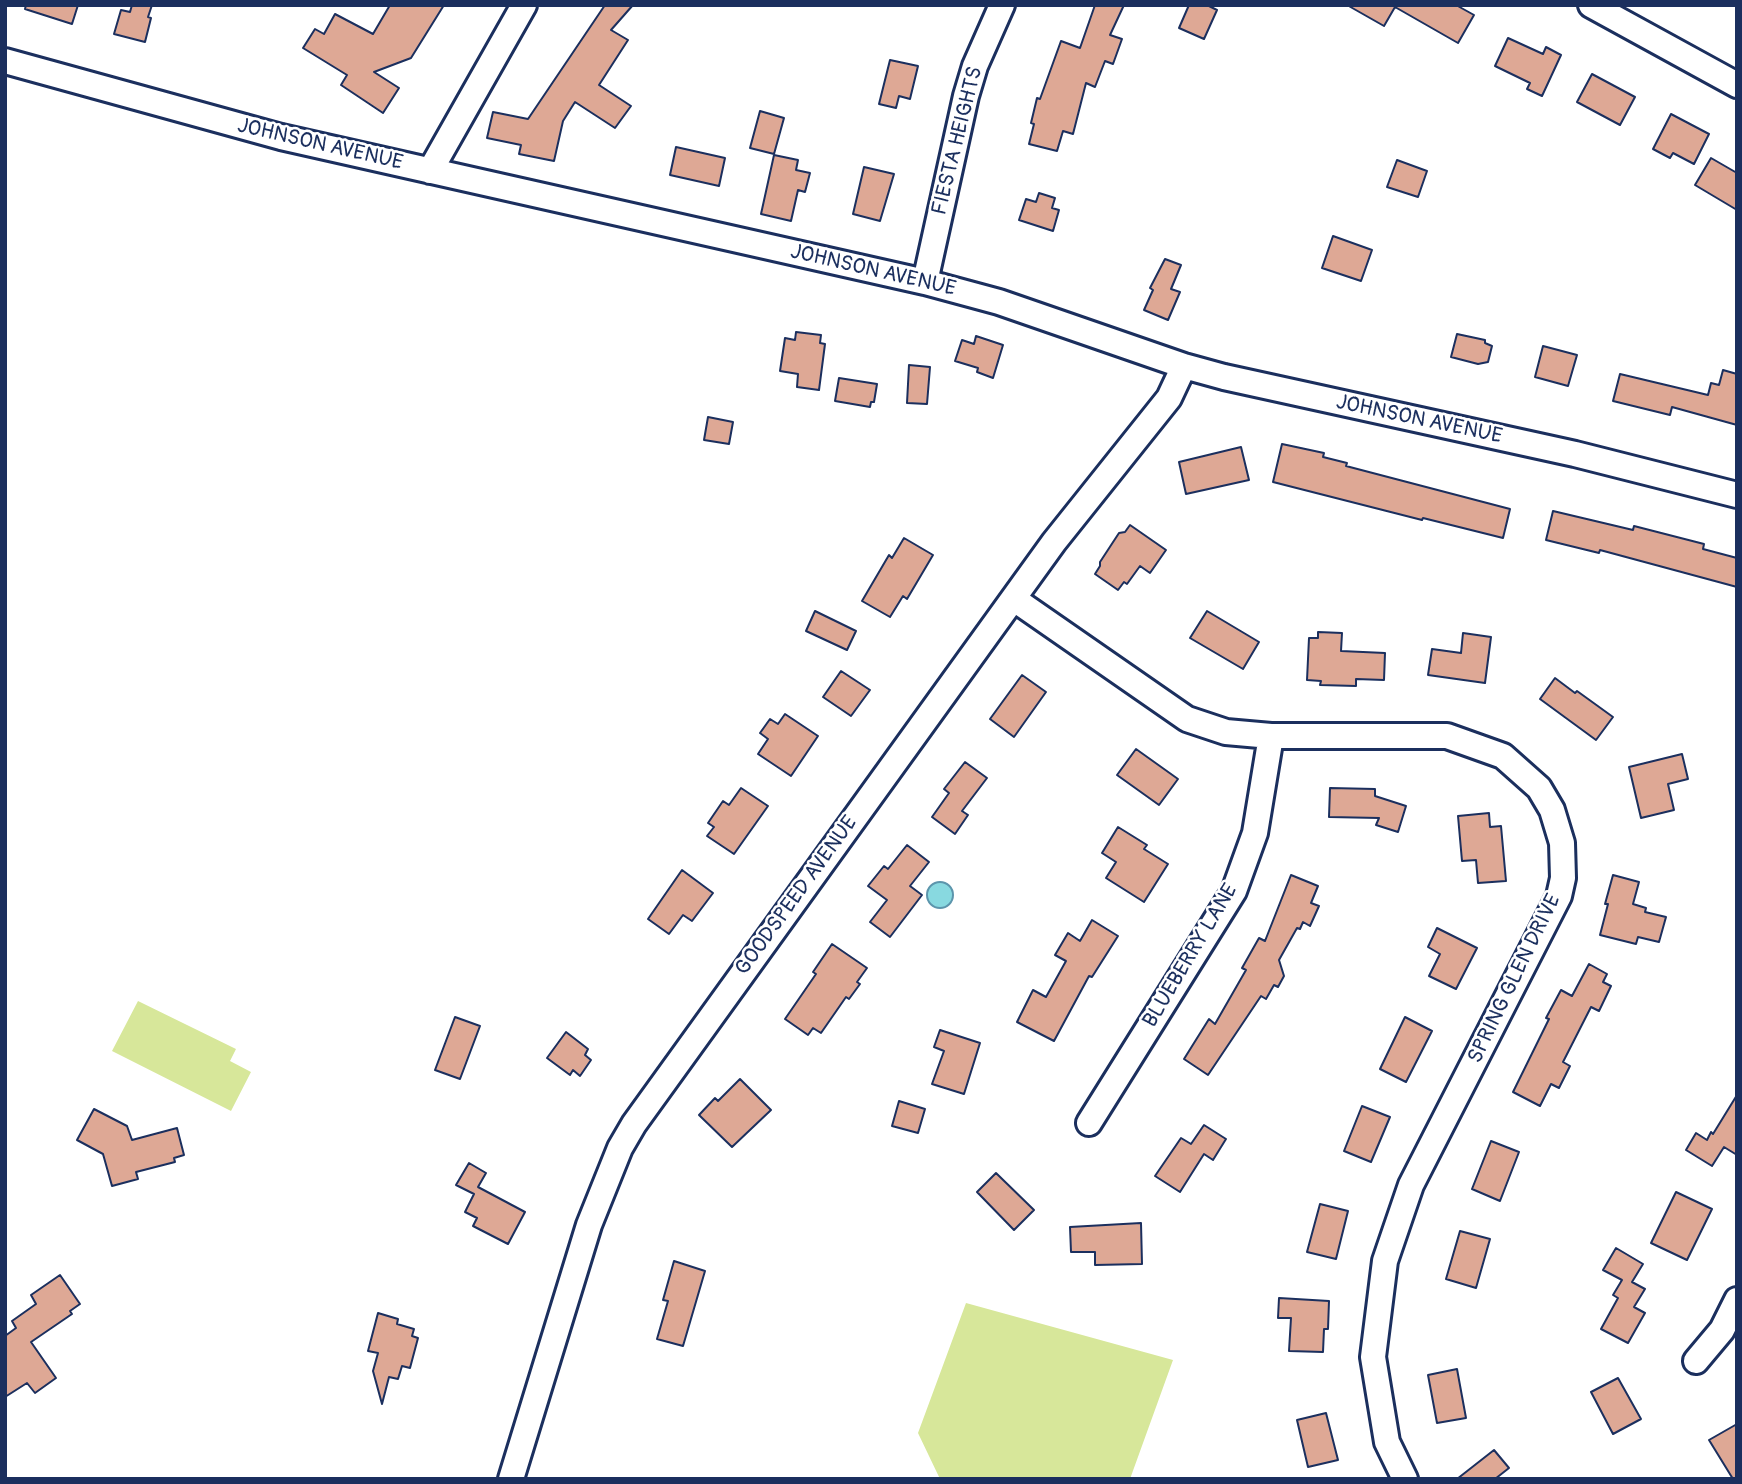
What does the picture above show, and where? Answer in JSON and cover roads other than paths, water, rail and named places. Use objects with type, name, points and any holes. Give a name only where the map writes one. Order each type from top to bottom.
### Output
[{"type":"street","points":[[430,171],[524,5]]},
{"type":"street","name":"FIESTA HEIGHTS","points":[[925,282],[966,96],[975,66],[1002,5]]},
{"type":"street","points":[[1591,5],[1737,85]]},
{"type":"street","name":"JOHNSON AVENUE","points":[[5,61],[232,124],[925,282],[1049,318],[1184,366],[1278,390],[1575,454],[1737,495]]},
{"type":"street","name":"GOODSPEED AVENUE","points":[[511,1479],[589,1224],[620,1148],[634,1124],[1080,509],[1169,398],[1184,366]]},
{"type":"street","name":"SPRING GLEN DRIVE","points":[[1014,599],[1187,719],[1226,732],[1271,736],[1447,736],[1503,755],[1539,788],[1552,810],[1562,842],[1563,878],[1559,896],[1411,1185],[1385,1261],[1373,1357],[1387,1442],[1405,1479]]},
{"type":"street","name":"BLUEBERRY LANE","points":[[1090,1123],[1234,891],[1255,834],[1271,736]]},
{"type":"street","points":[[1696,1361],[1722,1330],[1737,1300]]},
{"type":"water","points":[[940,882],[949,886],[953,895],[949,904],[940,908],[931,904],[927,895],[931,886]]}]
